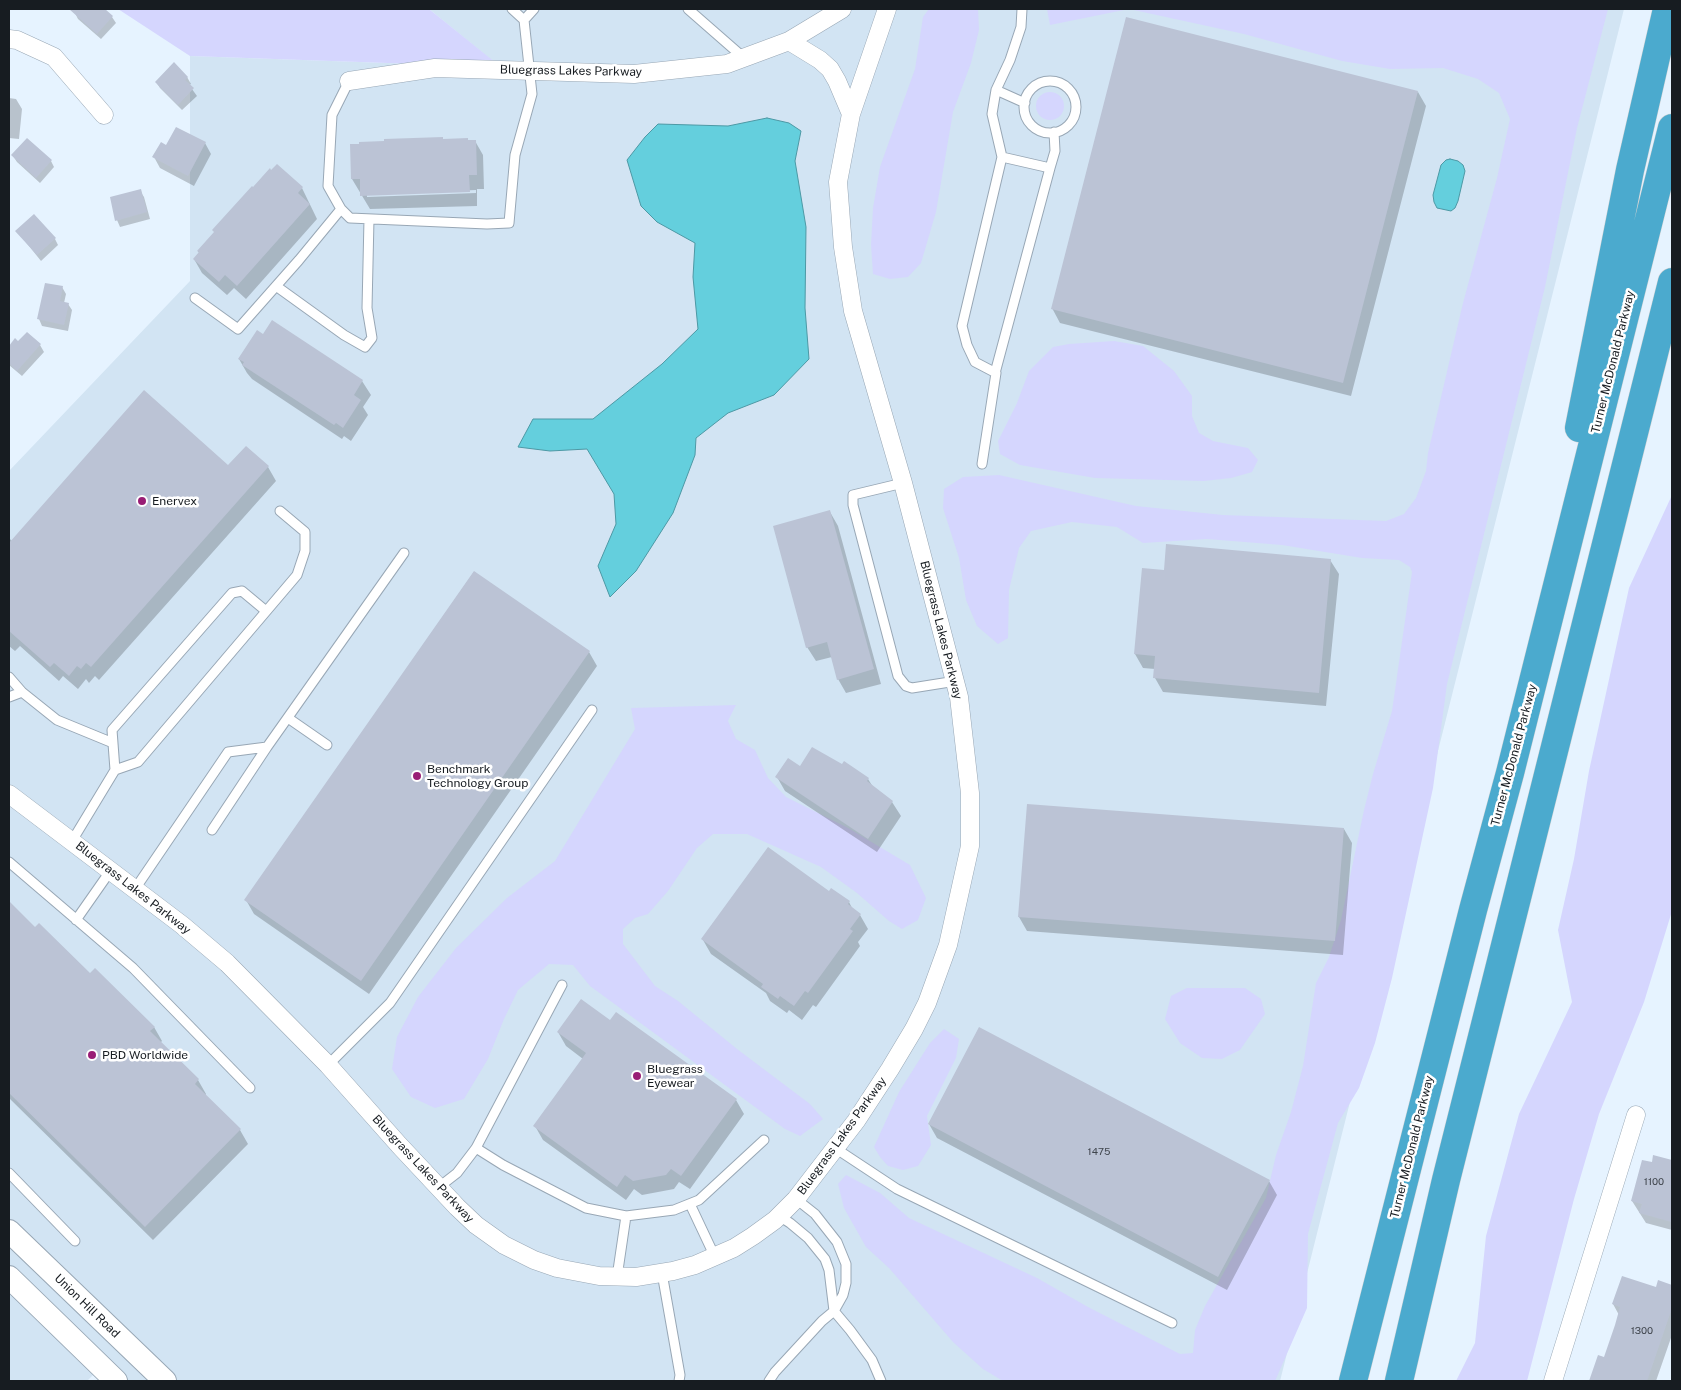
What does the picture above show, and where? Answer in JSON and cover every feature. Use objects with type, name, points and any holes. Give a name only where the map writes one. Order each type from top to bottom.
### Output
[{"type":"highway","points":[[1510,773],[1628,180],[1667,9]]},
{"type":"highway","name":"Turner McDonald Parkway","points":[[1353,1381],[1472,910],[1510,773],[1672,128]]},
{"type":"highway","points":[[1399,1381],[1446,1180],[1672,282]]},
{"type":"highway","points":[[1638,422],[1672,325]]},
{"type":"street","name":"Bluegrass Lakes Parkway","points":[[349,81],[434,68],[634,74],[727,64],[789,41],[842,9]]},
{"type":"street","name":"Bluegrass Lakes Parkway","points":[[9,794],[182,925],[227,963],[328,1065],[476,1225],[518,1253],[557,1268],[581,1274],[636,1277],[695,1265],[715,1257],[754,1236],[778,1216],[796,1199],[836,1148],[914,1029],[930,995],[948,945],[970,846],[970,793],[956,681],[903,482],[853,311],[843,247],[838,182],[851,114],[887,9]]},
{"type":"street","points":[[9,39],[17,40],[54,57],[104,115]]},
{"type":"street","points":[[789,41],[820,60],[830,69],[851,114]]},
{"type":"street","points":[[1553,1381],[1636,1115]]},
{"type":"street","name":"Union Hill Road","points":[[9,1231],[166,1381]]},
{"type":"street","points":[[9,1277],[116,1381]]},
{"type":"lane","points":[[349,81],[332,115],[328,186],[341,209],[350,218],[487,224],[509,223],[514,155],[532,94],[524,20],[512,9]]},
{"type":"lane","points":[[524,20],[534,9]]},
{"type":"lane","points":[[688,9],[744,58]]},
{"type":"lane","points":[[995,373],[975,362],[962,326],[1002,157],[992,114],[996,90],[1010,60],[1021,27],[1022,9]]},
{"type":"lane","points":[[1049,81],[1058,82],[1072,92],[1076,108],[1074,117],[1062,130],[1046,132],[1032,125],[1027,119],[1025,103],[1027,95],[1033,88],[1040,83],[1049,81]]},
{"type":"lane","points":[[996,90],[1025,103]]},
{"type":"lane","points":[[982,464],[995,373],[1055,151],[1054,132]]},
{"type":"lane","points":[[1002,157],[1050,168]]},
{"type":"lane","points":[[195,298],[238,329],[341,209]]},
{"type":"lane","points":[[276,286],[344,335],[365,347],[372,338],[367,308],[369,219]]},
{"type":"lane","points":[[903,482],[853,495],[853,505],[895,666],[898,676],[906,686],[918,688],[956,681]]},
{"type":"lane","points":[[115,770],[138,762],[297,575],[305,551],[305,532],[280,511]]},
{"type":"lane","points":[[212,830],[267,747],[404,553]]},
{"type":"lane","points":[[72,841],[115,770],[112,730],[232,593],[242,591],[266,612]]},
{"type":"lane","points":[[9,677],[22,692],[57,720],[113,744]]},
{"type":"lane","points":[[9,697],[22,692]]},
{"type":"lane","points":[[328,1065],[390,1003],[592,710]]},
{"type":"lane","points":[[288,718],[327,746]]},
{"type":"lane","points":[[135,889],[228,752],[267,747]]},
{"type":"lane","points":[[9,862],[133,968],[250,1088]]},
{"type":"lane","points":[[76,920],[111,870]]},
{"type":"lane","points":[[439,1187],[457,1173],[476,1148],[562,985]]},
{"type":"lane","points":[[476,1148],[504,1165],[586,1208],[626,1216],[674,1210],[699,1200],[764,1140]]},
{"type":"lane","points":[[836,1148],[896,1189],[1172,1323]]},
{"type":"lane","points":[[9,1173],[75,1241]]},
{"type":"lane","points":[[768,1381],[774,1372],[822,1321],[834,1311],[843,1296],[846,1283],[846,1264],[843,1253],[815,1214],[796,1199]]},
{"type":"lane","points":[[690,1204],[715,1257]]},
{"type":"lane","points":[[617,1277],[626,1216]]},
{"type":"lane","points":[[778,1216],[808,1238],[825,1259],[829,1270],[834,1311],[872,1360],[881,1381]]},
{"type":"lane","points":[[662,1273],[680,1375],[679,1381]]},
{"type":"shaded area","points":[[118,9],[429,9],[501,67],[190,56]]},
{"type":"shaded area","points":[[429,9],[1624,9],[1280,1381],[127,1381],[106,1362],[87,1381],[9,1381],[9,471],[190,281],[190,56],[500,67]]},
{"type":"shaded area","points":[[929,9],[978,9],[979,30],[971,63],[953,112],[936,212],[921,263],[908,277],[890,279],[873,274],[871,245],[873,208],[880,167],[915,69],[923,17]]},
{"type":"shaded area","points":[[1047,9],[1129,9],[1050,25]]},
{"type":"shaded area","points":[[1129,9],[1608,9],[1577,128],[1545,287],[1447,684],[1433,788],[1392,978],[1375,1043],[1359,1088],[1338,1123],[1308,1234],[1307,1308],[1275,1381],[1003,1381],[983,1369],[953,1342],[889,1268],[866,1247],[844,1208],[838,1184],[846,1175],[880,1193],[909,1218],[1037,1278],[1088,1307],[1180,1354],[1193,1353],[1195,1330],[1205,1306],[1266,1198],[1276,1155],[1291,1112],[1303,1066],[1316,983],[1329,957],[1341,920],[1364,810],[1392,711],[1412,572],[1410,567],[1399,560],[1362,558],[1282,545],[1207,539],[1143,543],[1117,527],[1072,522],[1031,531],[1019,548],[1009,590],[1008,638],[998,644],[977,626],[966,600],[959,558],[943,508],[944,489],[963,477],[999,475],[1136,506],[1223,515],[1386,521],[1404,514],[1416,498],[1426,471],[1428,453],[1463,303],[1497,178],[1510,119],[1499,93],[1478,79],[1443,68],[1390,69],[1342,61],[1244,34]]},
{"type":"shaded area","points":[[1050,92],[1060,96],[1064,106],[1060,116],[1050,120],[1040,116],[1036,106],[1040,96]]},
{"type":"shaded area","points":[[767,118],[789,123],[801,131],[795,161],[806,227],[805,308],[809,359],[774,395],[728,413],[696,438],[695,455],[673,513],[636,571],[610,597],[598,566],[616,524],[614,494],[587,449],[550,451],[518,447],[533,419],[593,419],[662,364],[698,329],[693,277],[695,243],[657,222],[641,206],[627,160],[658,124],[728,126]]},
{"type":"shaded area","points":[[1450,159],[1458,161],[1463,165],[1465,171],[1458,201],[1455,208],[1451,211],[1437,208],[1433,195],[1441,165]]},
{"type":"shaded area","points":[[1114,341],[1143,346],[1174,371],[1192,396],[1192,416],[1199,433],[1213,441],[1248,448],[1258,460],[1252,472],[1231,478],[1204,481],[1095,478],[1020,465],[1000,454],[998,441],[1017,403],[1029,371],[1053,347]]},
{"type":"shaded area","points":[[1672,495],[1672,911],[1644,1002],[1599,1114],[1574,1199],[1527,1381],[1456,1381],[1475,1343],[1486,1236],[1519,1114],[1572,1002],[1558,930],[1574,859],[1589,771],[1629,588]]},
{"type":"shaded area","points":[[736,705],[728,721],[736,739],[755,750],[768,778],[786,797],[848,828],[910,865],[926,898],[918,920],[902,929],[889,921],[857,893],[821,867],[747,834],[713,834],[697,848],[668,891],[648,914],[635,918],[623,929],[623,944],[655,986],[678,1001],[737,1049],[810,1104],[823,1119],[800,1136],[785,1129],[590,986],[573,965],[549,964],[518,990],[488,1059],[464,1099],[435,1108],[411,1097],[392,1069],[397,1037],[418,997],[456,948],[507,898],[555,861],[635,729],[631,708]]},
{"type":"shaded area","points":[[1187,988],[1245,988],[1261,999],[1265,1014],[1240,1050],[1222,1059],[1202,1058],[1180,1043],[1165,1019],[1171,996]]},
{"type":"shaded area","points":[[944,1029],[959,1039],[956,1058],[927,1116],[931,1145],[918,1166],[903,1170],[888,1166],[874,1147],[899,1092],[930,1043]]},
{"type":"building","points":[[69,9],[105,9],[113,16],[97,34]]},
{"type":"building","points":[[1126,17],[1418,91],[1343,383],[1051,309]]},
{"type":"building","points":[[174,62],[188,77],[185,80],[194,88],[178,105],[155,82]]},
{"type":"building","points":[[176,127],[206,142],[188,176],[152,157],[161,142],[166,145]]},
{"type":"building","points":[[443,137],[443,139],[468,138],[468,140],[476,140],[477,175],[469,175],[470,192],[360,196],[360,179],[351,179],[350,144],[384,141],[384,139]]},
{"type":"building","points":[[27,138],[52,160],[36,178],[11,155]]},
{"type":"building","points":[[277,164],[303,187],[298,193],[310,204],[237,286],[225,275],[219,282],[193,259],[199,252],[197,251],[214,232],[212,230],[252,186],[270,168],[271,170]]},
{"type":"building","points":[[141,189],[147,212],[115,221],[110,197]]},
{"type":"building","points":[[34,214],[56,238],[37,255],[15,231]]},
{"type":"building","points":[[45,283],[63,286],[60,301],[69,303],[64,325],[37,319]]},
{"type":"building","points":[[272,320],[363,380],[354,395],[361,400],[343,428],[336,423],[334,425],[242,365],[244,362],[238,359],[257,330],[263,334]]},
{"type":"building","points":[[27,332],[41,344],[17,371],[9,363],[9,346],[15,338],[18,341]]},
{"type":"building","name":"Enervex","points":[[144,390],[228,465],[246,446],[269,466],[91,667],[86,663],[81,669],[77,666],[69,676],[54,663],[50,667],[9,631],[9,543]]},
{"type":"building","points":[[830,510],[874,669],[837,680],[827,642],[806,648],[773,526]]},
{"type":"building","points":[[1166,544],[1331,559],[1319,693],[1153,678],[1155,656],[1134,654],[1142,568],[1164,570]]},
{"type":"building","name":"Benchmark Technology Group","points":[[474,571],[590,651],[361,981],[244,900]]},
{"type":"building","points":[[812,747],[842,764],[844,761],[869,778],[867,781],[893,801],[868,839],[775,777],[788,758],[800,766]]},
{"type":"building","points":[[1027,804],[1344,828],[1335,941],[1018,917]]},
{"type":"building","points":[[768,847],[829,891],[831,888],[850,901],[848,904],[861,914],[850,929],[853,931],[808,993],[805,991],[794,1006],[780,996],[778,999],[761,987],[763,984],[701,939]]},
{"type":"building","name":"PBD Worldwide","points":[[9,901],[35,927],[39,923],[90,973],[95,968],[155,1027],[150,1031],[199,1079],[195,1084],[241,1129],[145,1227],[9,1093]]},
{"type":"building","name":"Bluegrass Eyewear","points":[[581,999],[610,1020],[616,1012],[737,1099],[681,1176],[671,1169],[666,1175],[633,1181],[625,1175],[617,1187],[533,1126],[586,1053],[557,1032]]},
{"type":"building","points":[[979,1027],[1270,1180],[1218,1277],[928,1124]]},
{"type":"building","points":[[1653,1155],[1672,1160],[1672,1222],[1639,1213],[1642,1204],[1631,1201],[1642,1160],[1652,1162]]},
{"type":"building","points":[[1622,1276],[1656,1287],[1658,1280],[1672,1285],[1672,1308],[1647,1381],[1589,1381],[1598,1355],[1604,1357],[1615,1325],[1620,1307],[1612,1304]]},
{"type":"place","name":"Enervex","points":[[142,501]]},
{"type":"place","name":"Benchmark Technology Group","points":[[417,776]]},
{"type":"place","name":"PBD Worldwide","points":[[92,1055]]},
{"type":"place","name":"Bluegrass Eyewear","points":[[637,1076]]}]
